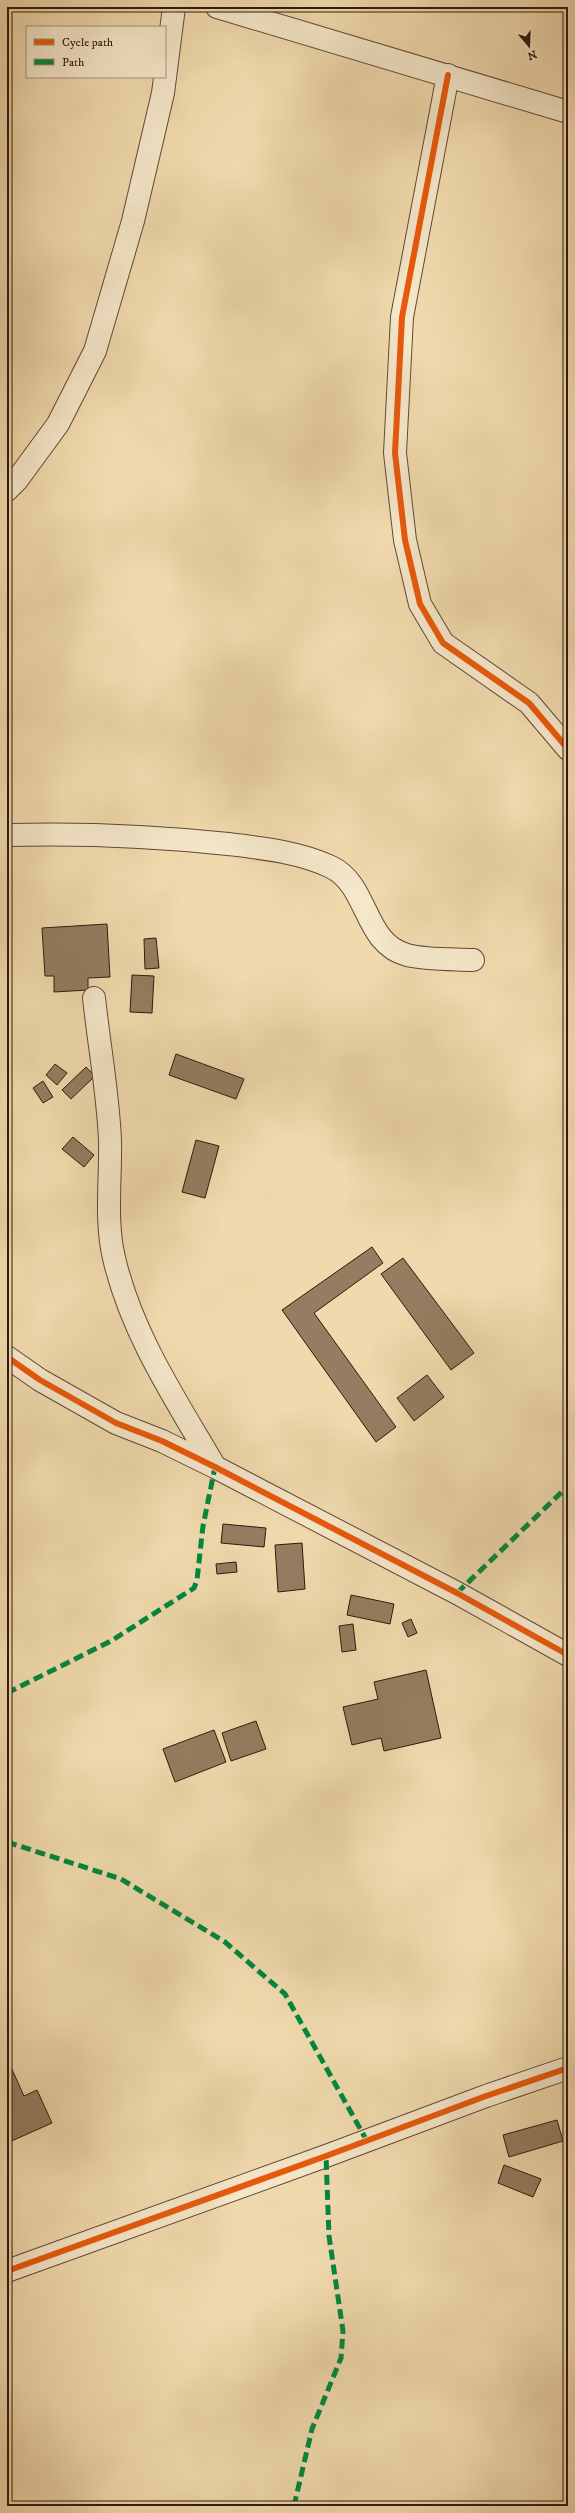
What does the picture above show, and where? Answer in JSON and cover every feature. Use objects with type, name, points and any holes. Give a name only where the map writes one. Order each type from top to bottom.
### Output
[{"type":"street","points":[[166,70],[174,7]]},
{"type":"street","points":[[217,7],[568,112]]},
{"type":"street","points":[[448,75],[402,317],[395,453],[405,540],[420,604],[443,643],[529,703],[568,749]]},
{"type":"street","points":[[7,490],[58,424],[95,351],[133,221],[163,93],[165,78]]},
{"type":"street","points":[[7,835],[165,837],[274,850],[329,866],[340,872],[353,887],[376,934],[386,944],[396,950],[408,955],[473,960]]},
{"type":"street","points":[[94,998],[110,1139],[110,1227],[113,1256],[122,1287],[143,1342],[215,1467]]},
{"type":"street","points":[[7,1357],[40,1380],[116,1422],[162,1440],[215,1467],[457,1593],[568,1655]]},
{"type":"street","points":[[7,2271],[326,2156],[486,2096],[568,2068]]},
{"type":"building","points":[[107,924],[110,977],[88,978],[88,990],[54,992],[54,976],[45,976],[42,928]]},
{"type":"building","points":[[156,938],[159,968],[145,969],[144,939]]},
{"type":"building","points":[[132,975],[154,976],[152,1013],[130,1012]]},
{"type":"building","points":[[176,1054],[244,1079],[236,1099],[169,1075]]},
{"type":"building","points":[[55,1064],[67,1073],[57,1085],[46,1075]]},
{"type":"building","points":[[86,1067],[95,1076],[71,1099],[62,1090]]},
{"type":"building","points":[[43,1081],[53,1097],[43,1103],[33,1088]]},
{"type":"building","points":[[73,1137],[94,1155],[84,1167],[62,1149]]},
{"type":"building","points":[[196,1140],[219,1146],[205,1198],[182,1192]]},
{"type":"building","points":[[372,1247],[383,1263],[314,1313],[396,1427],[376,1442],[282,1310]]},
{"type":"building","points":[[403,1258],[474,1353],[451,1370],[381,1274]]},
{"type":"building","points":[[427,1375],[444,1397],[414,1421],[397,1398]]},
{"type":"building","points":[[223,1524],[266,1528],[264,1547],[221,1543]]},
{"type":"building","points":[[302,1543],[305,1589],[278,1592],[275,1545]]},
{"type":"building","points":[[236,1562],[237,1572],[217,1574],[216,1564]]},
{"type":"building","points":[[351,1595],[394,1604],[390,1624],[347,1615]]},
{"type":"building","points":[[411,1619],[417,1633],[408,1637],[402,1623]]},
{"type":"building","points":[[353,1624],[356,1650],[342,1652],[339,1626]]},
{"type":"building","points":[[426,1670],[441,1738],[384,1751],[381,1738],[352,1745],[343,1707],[378,1699],[374,1682]]},
{"type":"building","points":[[256,1721],[266,1749],[231,1761],[222,1733]]},
{"type":"building","points":[[214,1730],[226,1762],[175,1782],[163,1749]]},
{"type":"building","points":[[10,2065],[24,2096],[37,2090],[52,2123],[7,2143],[7,2066]]},
{"type":"building","points":[[557,2120],[563,2141],[509,2157],[503,2135]]},
{"type":"building","points":[[504,2165],[541,2179],[533,2197],[498,2183]]},
{"type":"marked path","points":[[7,1693],[111,1641],[194,1588],[197,1580],[203,1526],[215,1467]]},
{"type":"marked path","points":[[457,1593],[568,1486]]},
{"type":"marked path","points":[[7,1842],[121,1879],[225,1942],[285,1994],[367,2141]]},
{"type":"marked path","points":[[294,2506],[312,2429],[341,2358],[343,2331],[329,2236],[326,2156]]},
{"type":"cycle path","points":[[448,75],[402,317],[395,453],[405,540],[420,604],[443,643],[529,703],[568,749]]},
{"type":"cycle path","points":[[7,1357],[40,1380],[116,1423],[162,1441],[215,1467],[457,1593],[568,1655]]},
{"type":"cycle path","points":[[7,2271],[326,2156],[486,2096],[568,2068]]}]
